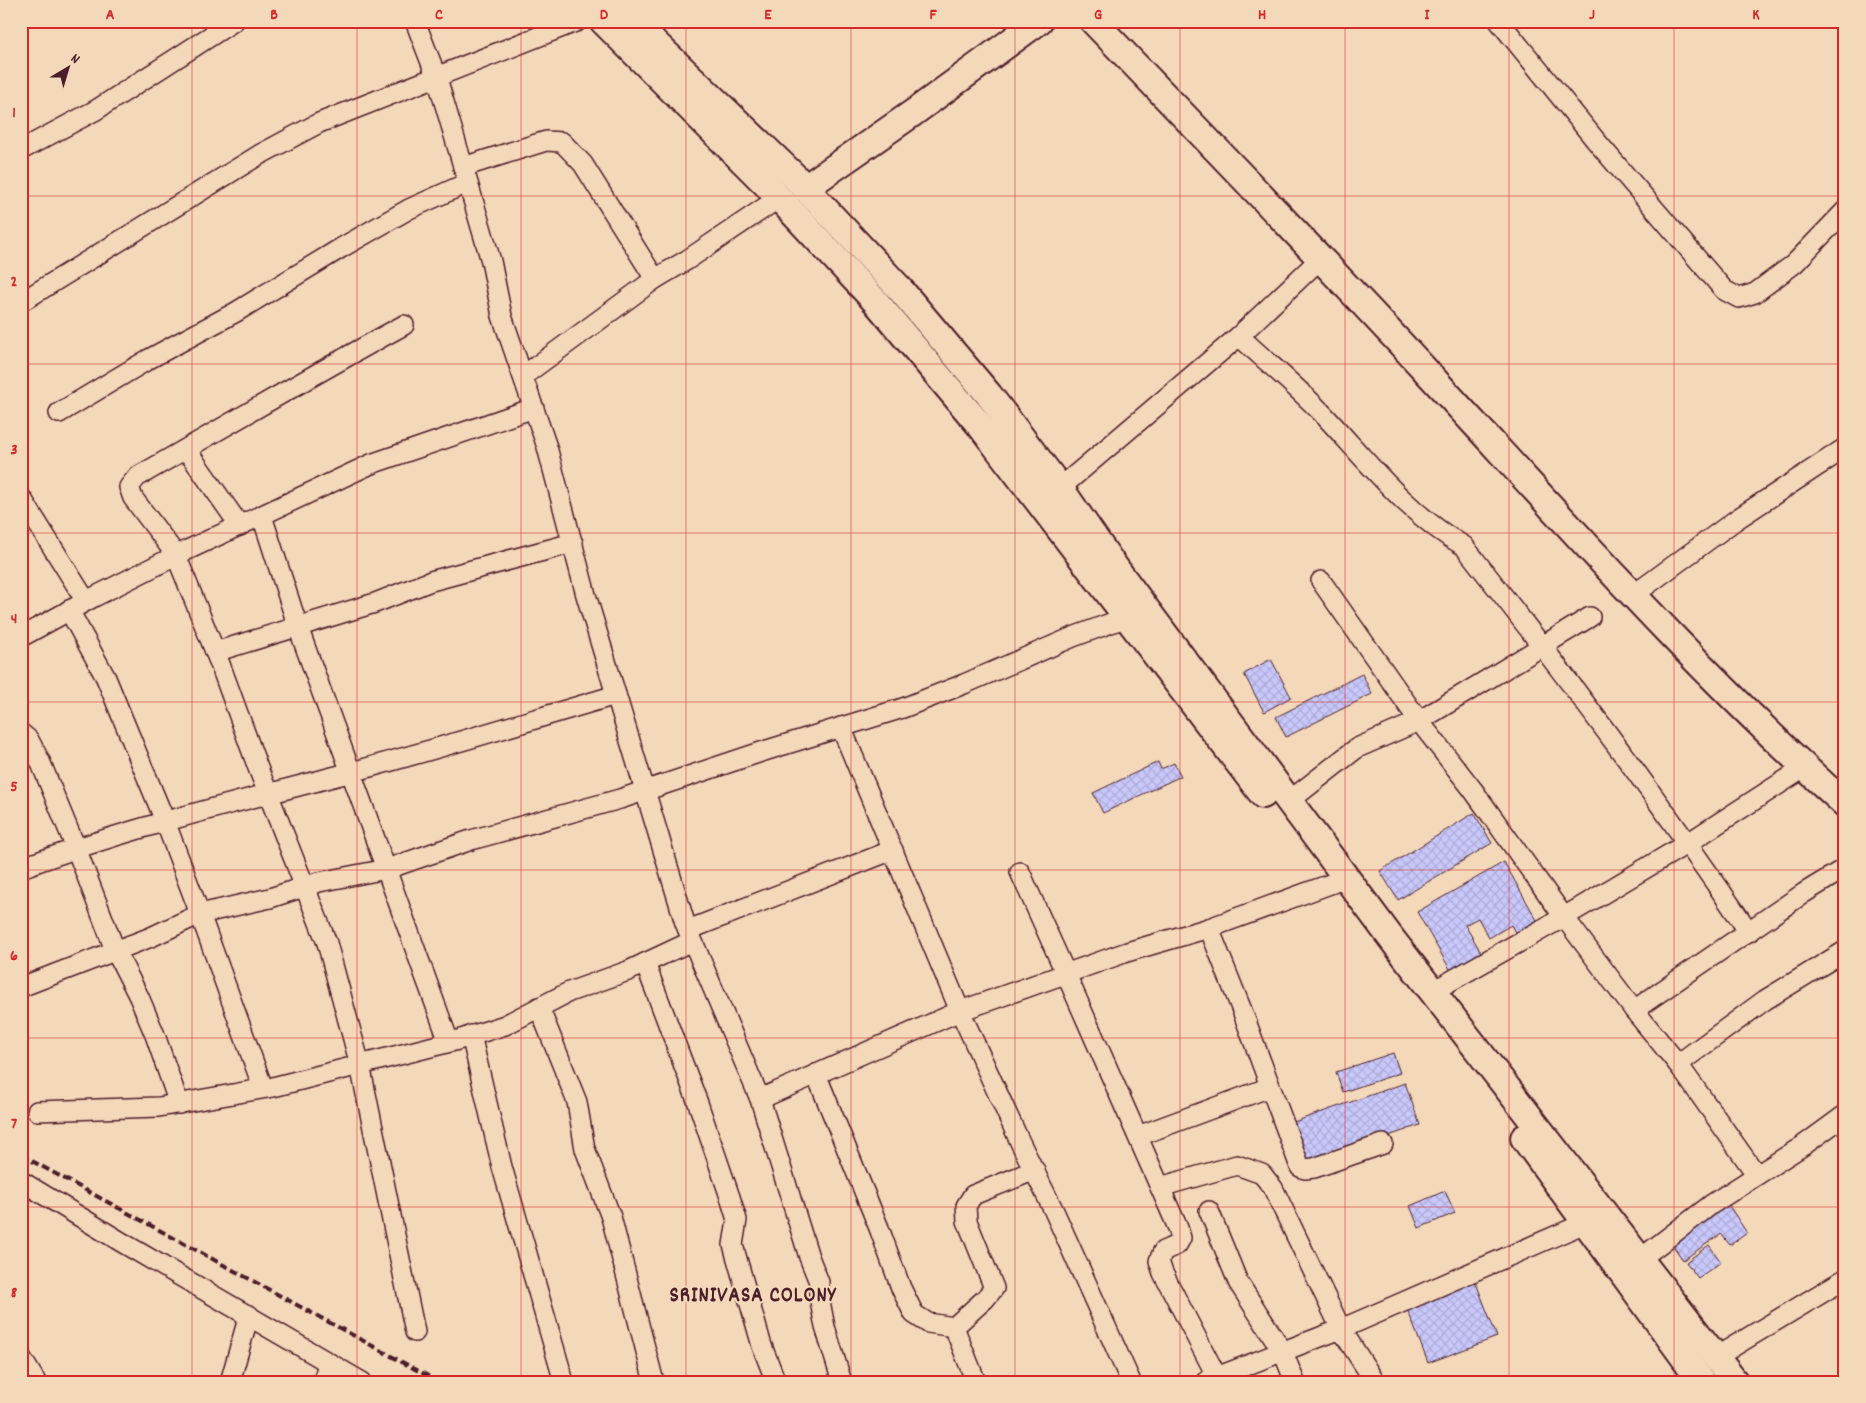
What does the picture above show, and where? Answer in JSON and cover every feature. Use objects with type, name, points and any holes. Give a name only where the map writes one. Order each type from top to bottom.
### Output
[{"type":"main road","points":[[603,21],[773,191],[877,303],[983,429],[1244,772],[1333,883],[1515,1125],[1702,1382]]},
{"type":"main road","points":[[632,21],[805,188],[899,288],[989,395],[1060,488],[1111,562],[1288,802],[1735,1382]]},
{"type":"main road","points":[[805,188],[913,113],[1039,21]]},
{"type":"main road","points":[[1093,21],[1428,373],[1632,596],[1779,745],[1845,804]]},
{"type":"street","points":[[21,150],[96,110],[234,21]]},
{"type":"street","points":[[415,21],[436,78],[491,261],[502,316],[547,447],[645,792],[690,935],[760,1099],[809,1257],[819,1282],[819,1296],[825,1327],[842,1382]]},
{"type":"street","points":[[21,302],[259,155],[319,123],[578,21]]},
{"type":"street","points":[[1499,21],[1598,142],[1724,290],[1739,298],[1755,293],[1794,264],[1845,211]]},
{"type":"street","points":[[59,413],[236,312],[465,175],[546,141],[562,142],[583,164],[655,280]]},
{"type":"street","points":[[523,376],[655,280],[687,260],[773,191]]},
{"type":"street","points":[[1060,488],[1239,336],[1320,259]]},
{"type":"street","points":[[404,325],[334,363],[261,407],[137,477],[129,487],[133,498],[176,556],[327,943],[360,1065],[415,1332]]},
{"type":"street","points":[[1239,336],[1321,412],[1423,519],[1464,546],[1544,646],[1688,843],[1749,932]]},
{"type":"street","points":[[21,637],[86,601],[176,556],[371,464],[534,408]]},
{"type":"street","points":[[1632,596],[1737,520],[1845,448]]},
{"type":"street","points":[[186,449],[240,526]]},
{"type":"street","points":[[21,497],[86,601]]},
{"type":"street","points":[[262,516],[298,627],[449,1042]]},
{"type":"street","points":[[215,652],[374,603],[432,581],[573,543]]},
{"type":"street","points":[[1321,581],[1419,721],[1473,790],[1564,917],[1634,1010],[1678,1064],[1756,1174]]},
{"type":"street","points":[[69,610],[106,678],[200,914],[263,1088]]},
{"type":"street","points":[[22,983],[64,972],[151,937],[200,914],[270,898],[319,882],[387,869],[471,840],[645,792],[841,726],[903,708],[1073,637],[1127,617]]},
{"type":"street","points":[[1288,802],[1357,748],[1419,721],[1590,617]]},
{"type":"street","points":[[21,868],[76,848],[164,822],[351,772],[616,695]]},
{"type":"street","points":[[841,726],[960,1011],[1035,1170],[1131,1382]]},
{"type":"street","points":[[21,734],[30,740],[76,848],[115,950],[155,1035],[178,1104]]},
{"type":"street","points":[[1433,991],[1564,917],[1688,843],[1804,768]]},
{"type":"street","points":[[37,1111],[159,1107],[178,1104],[263,1088],[471,1036],[505,1025],[568,992],[628,971],[690,935],[893,850]]},
{"type":"street","points":[[1634,1010],[1804,893],[1845,868]]},
{"type":"street","points":[[1020,872],[1138,1136],[1181,1238],[1177,1245],[1163,1251],[1159,1261],[1163,1274],[1211,1380],[1341,1328],[1585,1223]]},
{"type":"street","points":[[760,1099],[960,1011],[1127,952],[1209,928],[1333,883]]},
{"type":"street","points":[[1209,928],[1243,1013],[1300,1167],[1304,1170],[1384,1144]]},
{"type":"street","points":[[1678,1064],[1765,1000],[1845,951]]},
{"type":"street","points":[[646,962],[698,1103],[735,1212],[737,1220],[733,1245],[762,1346],[776,1382]]},
{"type":"street","points":[[539,1008],[576,1102],[585,1149],[611,1217],[654,1382]]},
{"type":"street","points":[[471,1036],[502,1167],[564,1382]]},
{"type":"street","points":[[816,1074],[879,1228],[901,1288],[914,1314],[928,1323],[954,1327]]},
{"type":"street","points":[[1138,1136],[1270,1087]]},
{"type":"street","points":[[1640,1259],[1712,1204],[1756,1174],[1804,1145],[1845,1115]]},
{"type":"street","points":[[1160,1187],[1237,1165],[1262,1174],[1273,1188],[1341,1328],[1374,1382]]},
{"type":"street","points":[[954,1327],[985,1299],[994,1288],[968,1221],[966,1206],[973,1195],[1035,1170]]},
{"type":"street","points":[[21,1181],[123,1243],[362,1382]]},
{"type":"street","points":[[1210,1211],[1238,1282],[1283,1352],[1295,1382]]},
{"type":"street","points":[[1716,1357],[1845,1278]]},
{"type":"street","points":[[230,1382],[248,1315]]},
{"type":"street","points":[[954,1327],[976,1382]]},
{"type":"street","points":[[21,1357],[36,1382]]},
{"type":"street","points":[[323,1382],[328,1363]]},
{"type":"building","points":[[1271,659],[1291,697],[1264,712],[1244,674]]},
{"type":"building","points":[[1362,674],[1372,694],[1286,737],[1276,717]]},
{"type":"building","points":[[1158,762],[1161,769],[1174,763],[1181,776],[1103,813],[1093,793]]},
{"type":"building","points":[[1474,813],[1492,843],[1398,900],[1380,871]]},
{"type":"building","points":[[1504,862],[1538,922],[1516,934],[1511,925],[1489,938],[1478,918],[1465,925],[1482,954],[1451,971],[1417,912]]},
{"type":"building","points":[[1393,1053],[1400,1073],[1343,1092],[1336,1072]]},
{"type":"building","points":[[1405,1083],[1420,1125],[1303,1166],[1288,1124]]},
{"type":"building","points":[[1445,1191],[1455,1213],[1419,1228],[1410,1206]]},
{"type":"building","points":[[1726,1201],[1747,1233],[1730,1245],[1721,1234],[1683,1260],[1669,1240]]},
{"type":"building","points":[[1709,1245],[1721,1262],[1698,1278],[1686,1262]]},
{"type":"building","points":[[1474,1278],[1497,1337],[1428,1363],[1405,1303]]},
{"type":"building","points":[[1845,1374],[1845,1382],[1833,1382]]},
{"type":"railway","points":[[21,1155],[439,1382]]},
{"type":"district","name":"SRINIVASA COLONY","points":[[753,1294]]}]
